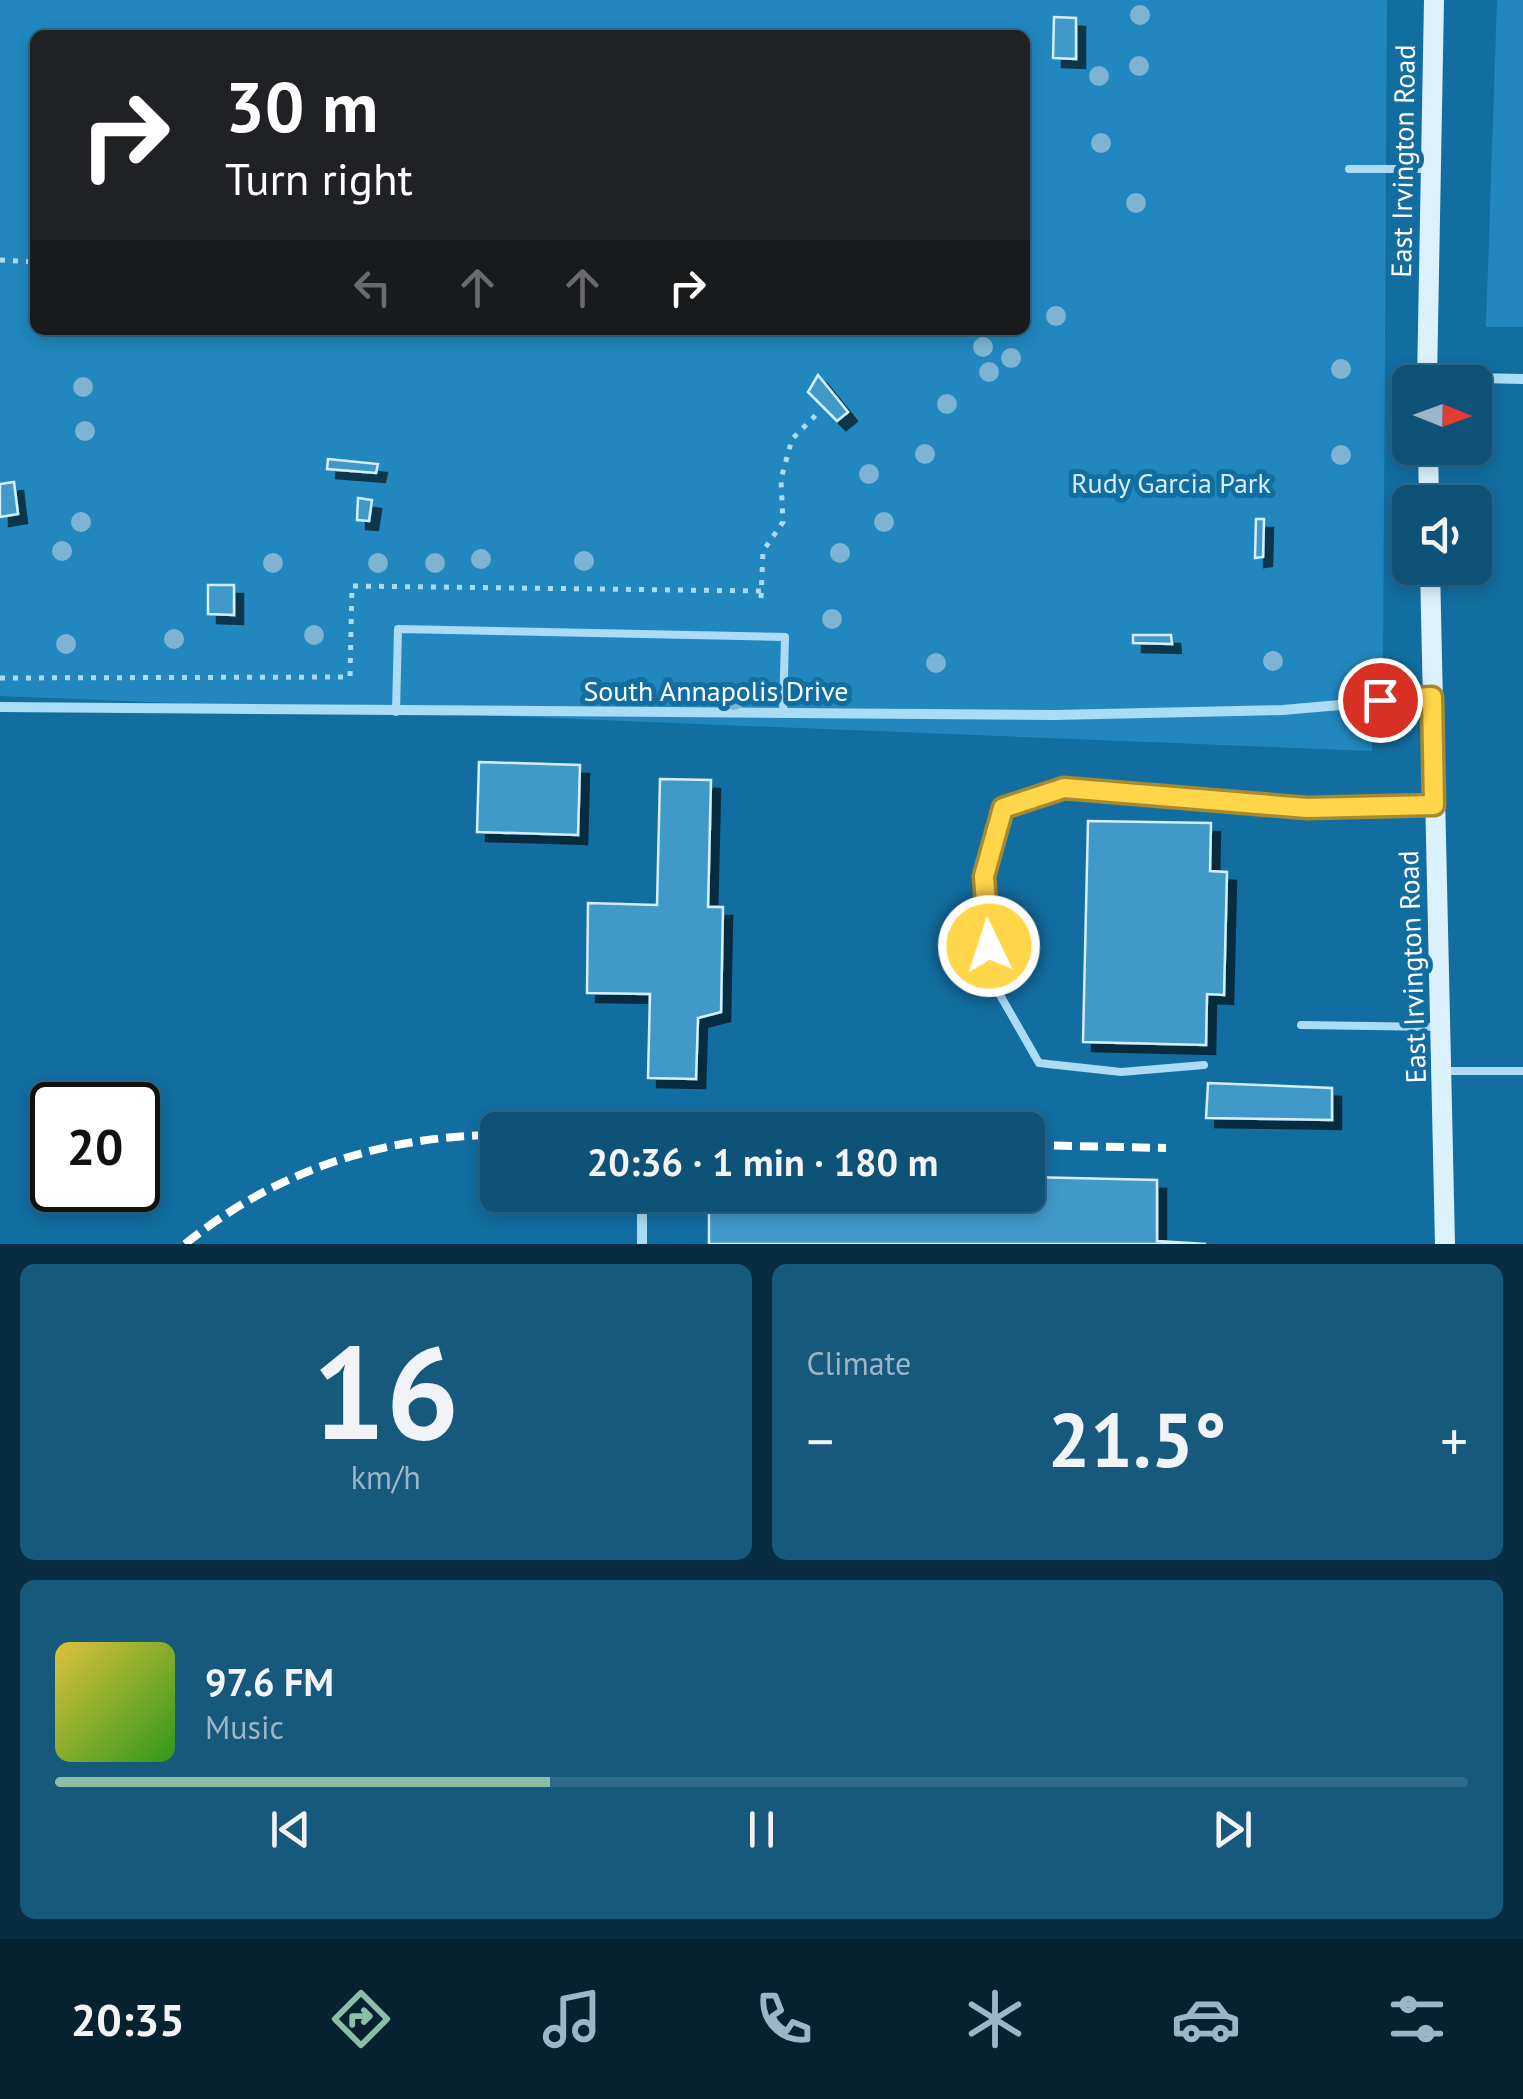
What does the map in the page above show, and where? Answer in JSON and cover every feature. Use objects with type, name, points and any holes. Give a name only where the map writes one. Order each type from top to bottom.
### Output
[{"type":"main road","name":"East Irvington Road","points":[[1427,365],[1434,0]]},
{"type":"main road","name":"East Irvington Road","points":[[1430,585],[1445,1244]]},
{"type":"street","points":[[1492,379],[1523,378]]},
{"type":"street","name":"South Annapolis Drive","points":[[0,707],[783,714],[1245,710],[1432,697]]},
{"type":"street","points":[[642,1212],[642,1244]]},
{"type":"lane","points":[[1348,169],[1431,169]]},
{"type":"lane","points":[[396,712],[398,629],[785,636],[783,714]]},
{"type":"lane","points":[[1204,1065],[1121,1072],[1039,1064],[992,981],[984,876],[1003,808],[1064,788],[1307,808],[1434,805]]},
{"type":"lane","points":[[1301,1024],[1442,1027]]},
{"type":"lane","points":[[1444,1070],[1523,1071]]},
{"type":"path","points":[[0,260],[30,262]]},
{"type":"path","points":[[0,678],[350,677],[352,586],[761,595],[763,551],[783,522],[782,479],[792,439],[820,411]]},
{"type":"green space","name":"Rudy Garcia Park","points":[[0,0],[1387,0],[1383,676],[1373,679],[1372,751],[0,696]]},
{"type":"green space","points":[[1497,0],[1523,0],[1523,327],[1486,327]]},
{"type":"building","points":[[1054,17],[1076,18],[1076,59],[1053,58]]},
{"type":"building","points":[[818,375],[848,412],[837,421],[808,392]]},
{"type":"building","points":[[328,459],[378,464],[376,473],[327,469]]},
{"type":"building","points":[[14,482],[18,514],[0,517],[0,484]]},
{"type":"building","points":[[358,498],[372,500],[369,521],[357,520]]},
{"type":"building","points":[[1256,519],[1264,519],[1263,557],[1255,558]]},
{"type":"building","points":[[208,585],[234,585],[234,615],[208,614]]},
{"type":"building","points":[[1133,635],[1171,635],[1172,644],[1133,643]]},
{"type":"building","points":[[479,762],[580,765],[578,835],[477,832]]},
{"type":"building","points":[[660,779],[711,780],[708,907],[723,907],[721,1012],[698,1018],[696,1079],[648,1078],[650,994],[587,993],[588,903],[657,905]]},
{"type":"building","points":[[1088,821],[1211,823],[1210,871],[1227,872],[1224,995],[1207,994],[1206,1045],[1083,1042]]},
{"type":"building","points":[[1208,1083],[1332,1088],[1332,1120],[1206,1118]]},
{"type":"building","points":[[1045,1177],[1157,1180],[1157,1241],[1206,1244],[709,1244],[709,1212],[1045,1212]]},
{"type":"railway","points":[[185,1244],[256,1196],[332,1162],[413,1142],[480,1136]]},
{"type":"railway","points":[[1045,1145],[1166,1148]]},
{"type":"route","points":[[989,946],[984,876],[1003,808],[1064,788],[1307,808],[1434,805],[1432,697],[1380,700]]}]
